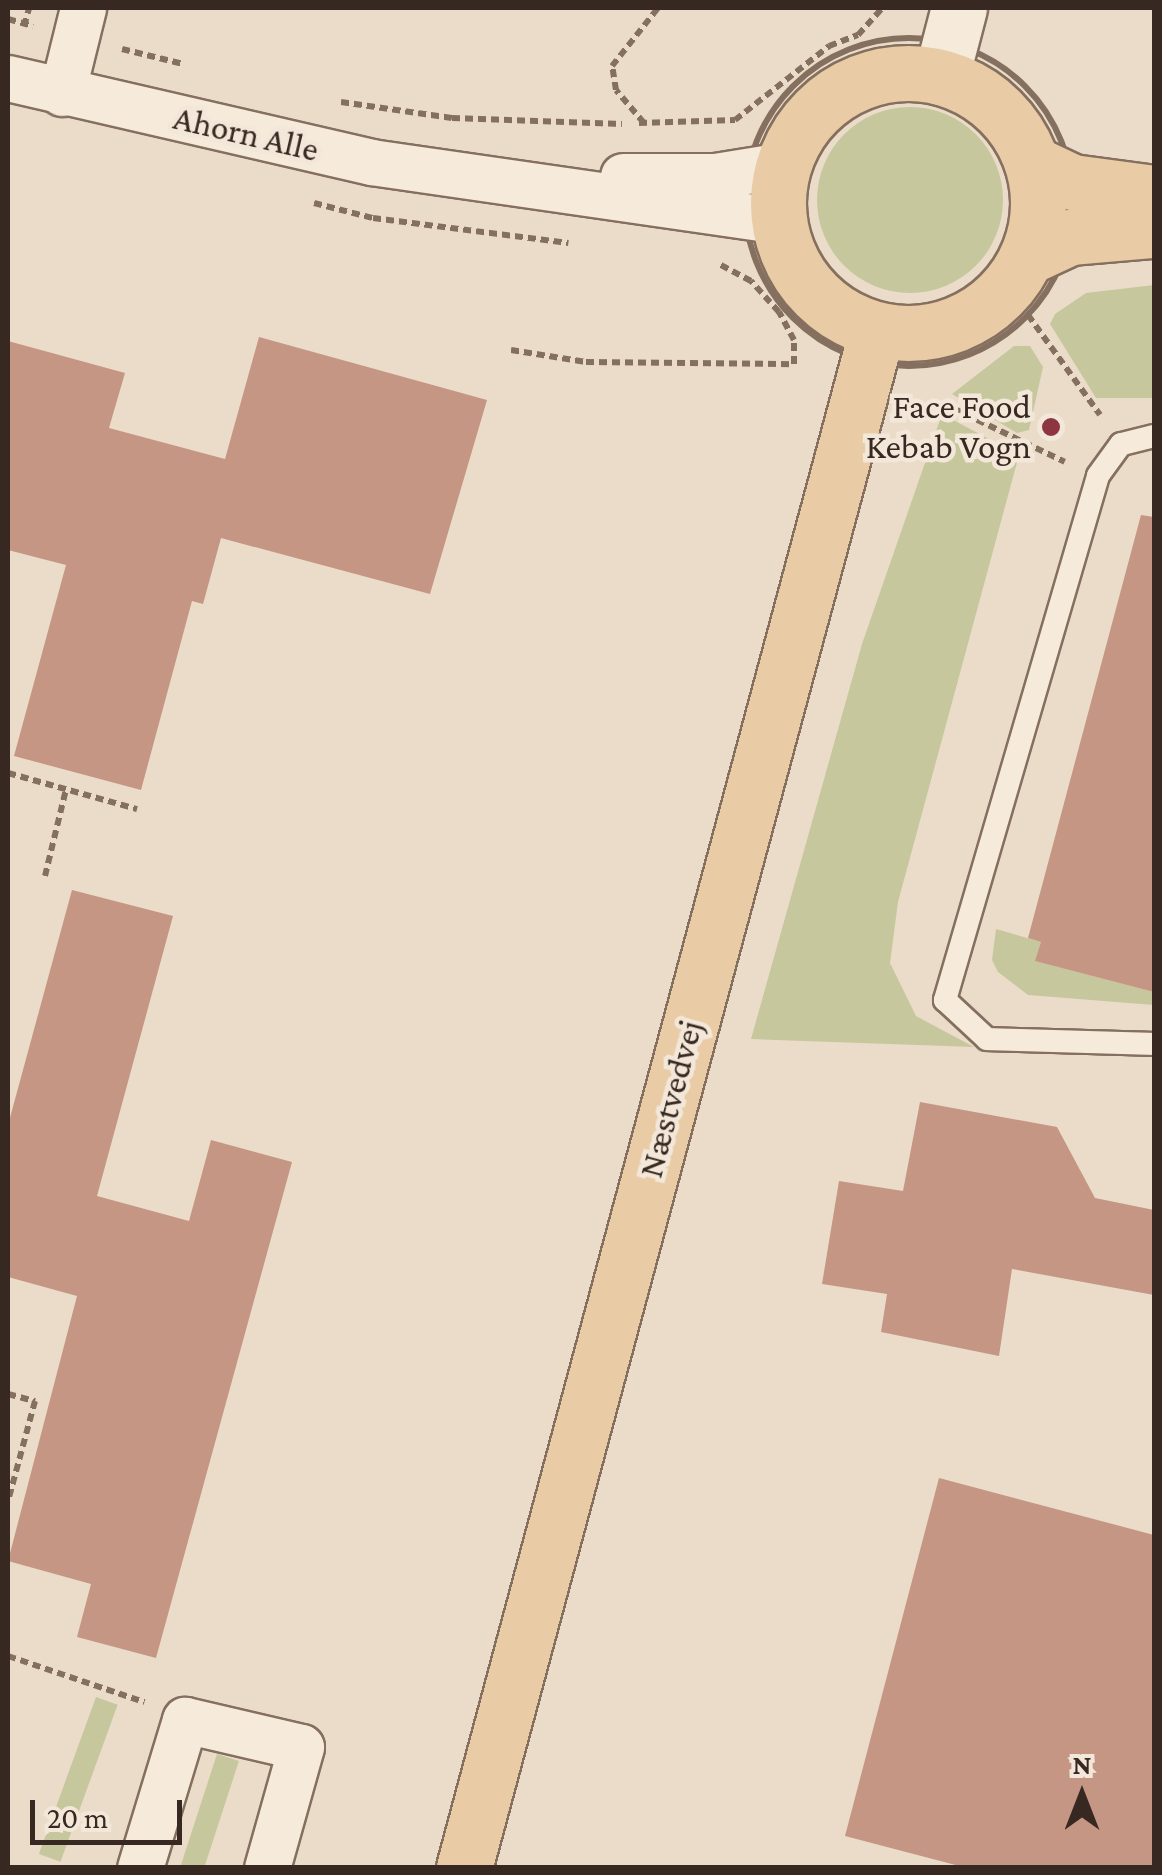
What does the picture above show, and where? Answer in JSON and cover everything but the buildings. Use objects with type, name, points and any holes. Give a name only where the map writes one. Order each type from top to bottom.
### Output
[{"type":"main road","points":[[1154,193],[1052,173],[1004,115],[974,91],[950,42],[844,90],[800,129],[763,193],[792,263],[819,298],[873,346],[974,315],[1048,247],[1154,230]]},
{"type":"main road","points":[[1048,247],[1037,220],[1052,173]]},
{"type":"main road","name":"Næstvedvej","points":[[464,1868],[873,346]]},
{"type":"street","points":[[62,93],[79,22]]},
{"type":"street","name":"Ahorn Alle","points":[[8,78],[431,173],[763,193]]},
{"type":"street","points":[[140,1868],[184,1720],[301,1747],[266,1868]]},
{"type":"lane","points":[[1154,436],[1121,444],[1098,476],[946,1000],[986,1040],[1154,1044]]},
{"type":"path","points":[[644,123],[616,90],[612,66],[658,8]]},
{"type":"path","points":[[325,99],[452,118],[644,123],[735,120],[829,46],[858,35],[882,8]]},
{"type":"path","points":[[8,20],[79,22],[194,67]]},
{"type":"path","points":[[890,38],[950,42],[1023,83],[1056,128],[1052,173],[1046,292],[1028,315],[971,354],[938,364],[873,346],[829,345],[793,320],[760,272],[767,118],[807,72],[846,50],[890,38]]},
{"type":"path","points":[[511,350],[586,362],[794,364],[794,340],[779,312],[750,281],[722,265]]},
{"type":"path","points":[[1028,315],[1121,444]]},
{"type":"path","points":[[942,403],[1098,476]]},
{"type":"path","points":[[8,773],[137,809]]},
{"type":"path","points":[[45,876],[66,789]]},
{"type":"path","points":[[8,1394],[35,1400],[8,1501]]},
{"type":"path","points":[[8,1656],[184,1720]]},
{"type":"green space","points":[[910,107],[946,114],[976,134],[996,164],[1003,200],[996,236],[976,266],[946,286],[910,293],[874,286],[844,266],[824,236],[817,200],[824,164],[844,134],[874,114]]},
{"type":"green space","points":[[1154,285],[1154,398],[1096,398],[1050,324],[1055,314],[1086,293]]},
{"type":"green space","points":[[1014,346],[1030,346],[1043,367],[1029,430],[1017,433],[952,394]]},
{"type":"green space","points":[[942,414],[1019,455],[898,902],[890,963],[916,1016],[974,1047],[751,1039],[862,644]]},
{"type":"green space","points":[[996,929],[1041,942],[1036,961],[1154,992],[1154,1005],[1028,995],[998,972],[992,960]]},
{"type":"green space","points":[[96,1697],[118,1705],[60,1862],[39,1854]]},
{"type":"green space","points":[[217,1754],[239,1761],[204,1868],[181,1866]]},
{"type":"place","name":"Face Food Kebab Vogn","points":[[1051,427]]}]
